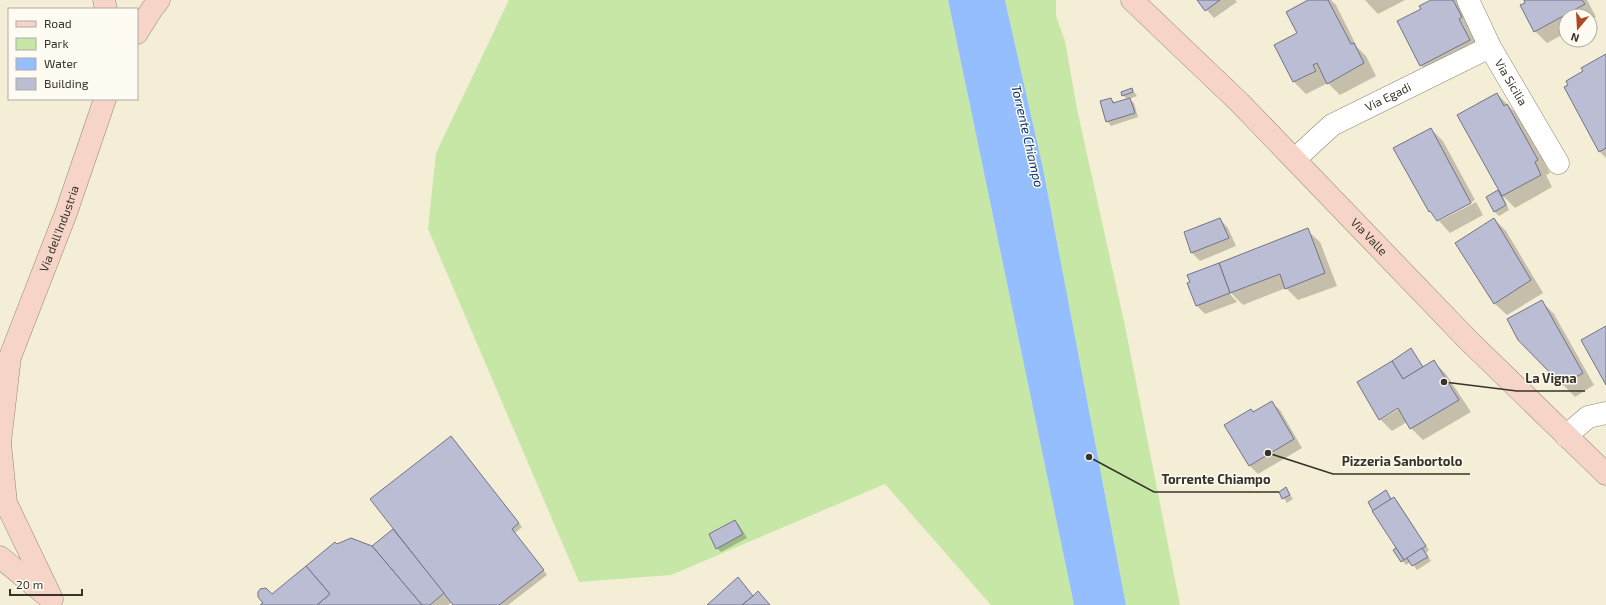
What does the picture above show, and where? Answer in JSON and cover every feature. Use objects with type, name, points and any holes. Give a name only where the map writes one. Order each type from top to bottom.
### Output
[{"type":"main road","points":[[138,31],[159,0]]},
{"type":"main road","name":"Via Valle","points":[[1132,0],[1240,103],[1468,340],[1606,474]]},
{"type":"main road","name":"Via dell'Industria","points":[[54,602],[6,503],[0,443],[5,364],[66,214],[105,100]]},
{"type":"main road","name":"Via dell'Industria","points":[[0,558],[54,602]]},
{"type":"street","name":"Via Sicilia","points":[[1468,0],[1490,47],[1558,163]]},
{"type":"street","name":"Via Egadi","points":[[1295,159],[1332,125],[1490,47]]},
{"type":"street","points":[[1566,436],[1588,416],[1606,413]]},
{"type":"green space","points":[[509,0],[948,0],[1074,605],[991,605],[885,484],[671,575],[579,582],[428,229],[436,153]]},
{"type":"green space","points":[[1005,0],[1056,0],[1056,16],[1065,41],[1077,109],[1125,326],[1180,605],[1126,605],[1043,168]]},
{"type":"water","points":[[948,0],[1005,0],[1043,168],[1126,605],[1074,605]]},
{"type":"building","points":[[1197,0],[1220,0],[1205,11]]},
{"type":"building","points":[[1308,0],[1328,0],[1351,44],[1354,43],[1364,63],[1327,84],[1317,63],[1313,65],[1316,71],[1293,82],[1274,45],[1297,33],[1286,12]]},
{"type":"building","points":[[1431,0],[1453,0],[1462,17],[1459,19],[1470,40],[1420,66],[1397,21],[1421,9],[1419,6]]},
{"type":"building","points":[[1524,0],[1582,0],[1585,4],[1578,8],[1558,8],[1558,19],[1534,32],[1520,5],[1525,3]]},
{"type":"building","points":[[1606,54],[1606,148],[1599,152],[1564,87],[1568,85],[1566,81],[1583,71],[1581,68]]},
{"type":"building","points":[[1132,88],[1133,92],[1122,96],[1121,92]]},
{"type":"building","points":[[1497,93],[1504,106],[1507,104],[1538,160],[1535,162],[1541,175],[1502,196],[1457,115]]},
{"type":"building","points":[[1111,98],[1113,103],[1130,98],[1135,113],[1106,122],[1100,101]]},
{"type":"building","points":[[1431,128],[1471,203],[1437,221],[1430,211],[1429,212],[1393,148]]},
{"type":"building","points":[[1498,190],[1506,205],[1494,212],[1486,197]]},
{"type":"building","points":[[1220,218],[1229,238],[1191,253],[1184,232]]},
{"type":"building","points":[[1494,218],[1531,280],[1494,304],[1455,243]]},
{"type":"building","points":[[1308,228],[1325,273],[1285,289],[1280,274],[1230,293],[1219,263]]},
{"type":"building","points":[[1219,263],[1230,293],[1196,306],[1187,283],[1190,282],[1187,275]]},
{"type":"building","points":[[1542,300],[1583,373],[1562,385],[1518,340],[1507,319]]},
{"type":"building","points":[[1606,326],[1606,385],[1581,340]]},
{"type":"building","points":[[1411,348],[1423,367],[1403,379],[1392,361]]},
{"type":"building","points":[[1434,360],[1459,400],[1410,429],[1398,408],[1379,420],[1357,382],[1392,361],[1403,379]]},
{"type":"building","points":[[1272,401],[1294,439],[1249,466],[1224,425],[1251,409],[1253,412]]},
{"type":"building","points":[[451,436],[519,523],[512,529],[544,570],[499,605],[453,605],[370,499]]},
{"type":"building","points":[[1286,487],[1290,495],[1282,499],[1279,492]]},
{"type":"building","points":[[1386,490],[1391,499],[1373,511],[1368,502]]},
{"type":"building","points":[[1394,497],[1426,546],[1404,560],[1372,511]]},
{"type":"building","points":[[735,520],[743,534],[716,549],[709,534]]},
{"type":"building","points":[[393,529],[444,593],[430,605],[422,605],[372,546]]},
{"type":"building","points":[[351,538],[372,546],[422,605],[317,605],[330,594],[306,566],[335,542],[337,544]]},
{"type":"building","points":[[1396,548],[1404,560],[1401,562],[1393,550]]},
{"type":"building","points":[[1422,548],[1428,557],[1412,566],[1407,558]]},
{"type":"building","points":[[306,566],[330,594],[317,605],[260,605],[263,603],[258,597],[258,592],[260,589],[266,588],[272,594]]},
{"type":"building","points":[[738,577],[753,596],[742,605],[707,605]]},
{"type":"building","points":[[758,591],[770,605],[742,605],[753,596]]},
{"type":"place","name":"La Vigna","points":[[1444,382]]},
{"type":"place","name":"Pizzeria Sanbortolo","points":[[1268,453]]},
{"type":"place","name":"Torrente Chiampo","points":[[1089,457]]}]
